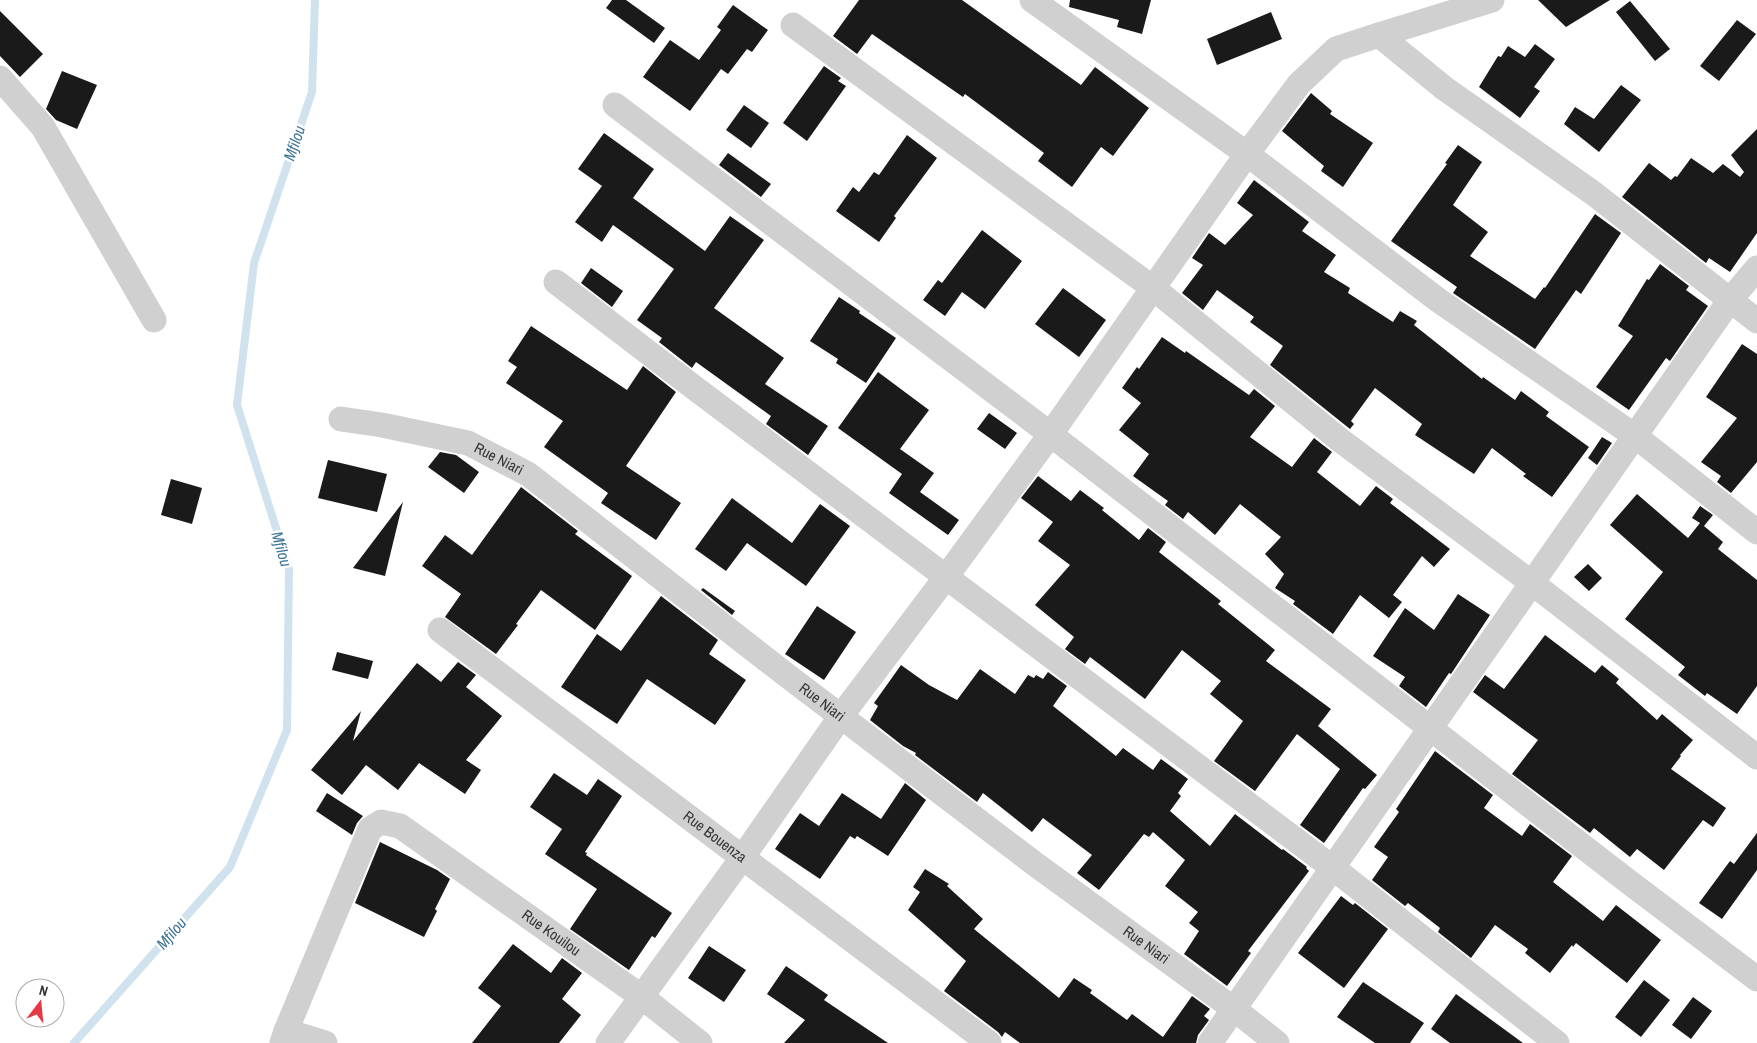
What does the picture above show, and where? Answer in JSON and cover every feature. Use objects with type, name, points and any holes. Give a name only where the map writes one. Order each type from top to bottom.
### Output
[{"type":"street","points":[[608,1043],[742,858],[841,716],[946,578],[1050,435],[1247,154],[1299,84],[1336,49],[1492,0]]},
{"type":"street","points":[[1042,3],[1247,154],[1438,300],[1635,436],[1757,532]]},
{"type":"street","points":[[793,25],[1153,288],[1340,440],[1532,583],[1757,757]]},
{"type":"street","points":[[1379,35],[1444,88],[1593,192],[1757,321]]},
{"type":"street","points":[[0,78],[43,127],[154,320]]},
{"type":"street","points":[[615,105],[1050,435],[1757,979]]},
{"type":"street","points":[[1210,1043],[1730,300],[1757,268]]},
{"type":"street","points":[[556,282],[1333,868],[1557,1043]]},
{"type":"street","name":"Rue Niari","points":[[341,418],[468,442],[528,474],[1035,864],[1234,1009],[1277,1043]]},
{"type":"street","name":"Rue Bouenza","points":[[440,630],[989,1043]]},
{"type":"street","name":"Rue Kouilou","points":[[284,1037],[370,830],[381,822],[400,826],[642,997],[700,1043]]},
{"type":"street","points":[[284,1037],[325,1043]]},
{"type":"building","points":[[612,0],[626,0],[665,28],[654,43],[606,8]]},
{"type":"building","points":[[859,0],[962,0],[1081,85],[1095,67],[1149,108],[1113,156],[1101,147],[1072,187],[1038,161],[1044,153],[965,94],[963,97],[872,34],[857,54],[833,36]]},
{"type":"building","points":[[1070,0],[1151,0],[1142,34],[1117,27],[1119,20],[1069,7]]},
{"type":"building","points":[[1538,0],[1610,0],[1566,27]]},
{"type":"building","points":[[1630,1],[1670,49],[1655,61],[1616,12]]},
{"type":"building","points":[[733,5],[768,30],[752,52],[747,49],[728,74],[721,69],[690,111],[643,77],[670,40],[699,60],[721,30],[717,27]]},
{"type":"building","points":[[0,11],[43,54],[20,77],[0,56]]},
{"type":"building","points":[[1271,12],[1282,39],[1217,65],[1207,39]]},
{"type":"building","points":[[1737,20],[1756,34],[1719,81],[1700,66]]},
{"type":"building","points":[[1535,44],[1555,59],[1534,87],[1540,91],[1520,118],[1479,87],[1498,56],[1501,57],[1508,46],[1525,57]]},
{"type":"building","points":[[824,66],[841,78],[838,81],[846,86],[807,141],[783,123]]},
{"type":"building","points":[[62,71],[97,85],[77,129],[56,120],[46,109]]},
{"type":"building","points":[[1621,85],[1641,100],[1599,152],[1564,124],[1575,107],[1594,119]]},
{"type":"building","points":[[1311,93],[1332,111],[1330,114],[1373,143],[1343,187],[1321,171],[1324,166],[1282,131]]},
{"type":"building","points":[[744,105],[769,123],[751,148],[726,130]]},
{"type":"building","points":[[1757,129],[1757,233],[1730,272],[1709,258],[1706,263],[1622,197],[1649,163],[1671,180],[1675,176],[1677,177],[1691,158],[1713,173],[1723,164],[1740,177],[1744,172],[1731,155]]},
{"type":"building","points":[[604,133],[654,169],[633,198],[705,251],[730,216],[764,240],[714,308],[784,358],[765,384],[828,426],[808,455],[766,424],[771,416],[696,362],[692,368],[659,342],[662,338],[637,320],[674,269],[613,225],[602,242],[575,222],[602,186],[578,169]]},
{"type":"building","points":[[907,135],[937,158],[894,216],[896,218],[879,242],[836,211],[853,187],[859,192],[874,172],[879,175]]},
{"type":"building","points":[[1458,145],[1482,162],[1453,205],[1488,232],[1470,256],[1535,299],[1545,288],[1595,214],[1621,233],[1581,294],[1576,290],[1535,349],[1453,293],[1457,287],[1391,241],[1447,164],[1445,163]]},
{"type":"building","points":[[728,153],[771,184],[761,197],[719,165]]},
{"type":"building","points":[[1254,180],[1309,222],[1302,231],[1336,255],[1324,272],[1350,288],[1348,293],[1393,322],[1400,311],[1417,321],[1414,325],[1482,379],[1483,377],[1515,400],[1521,391],[1549,412],[1546,416],[1589,447],[1552,497],[1523,476],[1526,474],[1492,448],[1474,474],[1415,435],[1422,424],[1375,388],[1351,421],[1354,424],[1350,429],[1270,365],[1283,346],[1250,322],[1254,317],[1217,290],[1203,310],[1182,293],[1203,265],[1192,258],[1209,233],[1225,245],[1253,215],[1237,203]]},
{"type":"building","points":[[982,230],[1022,261],[985,309],[962,292],[945,316],[923,300],[938,280],[942,283]]},
{"type":"building","points":[[1660,264],[1689,286],[1686,290],[1708,306],[1670,361],[1666,358],[1629,410],[1596,387],[1633,336],[1618,326],[1647,279],[1649,280]]},
{"type":"building","points":[[591,268],[623,291],[612,307],[581,283]]},
{"type":"building","points":[[1063,288],[1106,320],[1079,357],[1035,324]]},
{"type":"building","points":[[839,297],[896,338],[866,383],[836,363],[838,359],[810,341]]},
{"type":"building","points":[[531,326],[627,390],[643,366],[676,392],[626,466],[681,503],[656,540],[601,503],[608,493],[544,447],[563,421],[506,383],[517,367],[508,361]]},
{"type":"building","points":[[1162,337],[1185,353],[1186,351],[1249,395],[1254,389],[1275,406],[1250,437],[1292,467],[1314,438],[1332,452],[1317,472],[1360,506],[1376,486],[1393,499],[1390,503],[1450,549],[1434,567],[1422,556],[1393,595],[1402,602],[1389,618],[1360,595],[1333,634],[1293,604],[1295,601],[1275,588],[1284,574],[1265,554],[1281,537],[1240,504],[1215,535],[1188,512],[1183,519],[1165,505],[1168,501],[1133,476],[1149,454],[1119,430],[1141,403],[1122,388],[1137,367],[1139,369]]},
{"type":"building","points":[[1742,344],[1757,354],[1757,462],[1731,493],[1717,482],[1721,476],[1701,462],[1737,418],[1706,397]]},
{"type":"building","points":[[878,372],[929,410],[900,449],[934,473],[920,492],[959,520],[948,535],[889,493],[902,474],[838,428]]},
{"type":"building","points":[[989,413],[1017,433],[1005,449],[977,429]]},
{"type":"building","points":[[1602,437],[1612,443],[1597,465],[1588,458]]},
{"type":"building","points":[[440,452],[456,455],[479,472],[464,493],[428,467]]},
{"type":"building","points":[[328,460],[387,474],[377,512],[318,498]]},
{"type":"building","points":[[1038,476],[1071,501],[1080,490],[1104,508],[1102,510],[1139,540],[1148,528],[1166,542],[1159,552],[1221,601],[1218,604],[1275,650],[1266,661],[1331,709],[1318,726],[1377,775],[1365,789],[1363,788],[1324,843],[1300,825],[1340,769],[1297,734],[1255,791],[1214,761],[1243,721],[1210,694],[1221,681],[1182,650],[1145,699],[1090,657],[1085,664],[1065,649],[1074,637],[1035,605],[1070,565],[1038,541],[1053,522],[1021,498]]},
{"type":"building","points":[[171,479],[202,488],[192,524],[161,515]]},
{"type":"building","points":[[521,487],[578,531],[575,534],[632,576],[595,630],[541,590],[496,654],[445,617],[461,594],[422,566],[445,535],[472,555]]},
{"type":"building","points":[[1637,494],[1688,538],[1700,523],[1692,518],[1700,506],[1713,515],[1704,526],[1723,542],[1718,549],[1757,580],[1757,686],[1737,714],[1707,693],[1705,696],[1678,675],[1685,667],[1625,619],[1663,572],[1610,525]]},
{"type":"building","points":[[732,498],[792,543],[820,504],[850,526],[806,586],[747,543],[726,571],[695,549]]},
{"type":"building","points":[[403,502],[385,576],[353,568]]},
{"type":"building","points":[[1588,564],[1602,578],[1589,591],[1574,577]]},
{"type":"building","points":[[703,588],[735,611],[732,615],[701,590]]},
{"type":"building","points":[[1458,594],[1490,615],[1451,674],[1449,673],[1426,707],[1399,686],[1405,677],[1373,656],[1405,608],[1434,630]]},
{"type":"building","points":[[661,596],[718,640],[709,654],[746,680],[715,725],[647,679],[617,724],[561,687],[597,634],[621,651]]},
{"type":"building","points":[[817,606],[856,632],[824,680],[785,654]]},
{"type":"building","points":[[1545,635],[1595,673],[1602,665],[1619,679],[1616,683],[1657,720],[1662,714],[1693,740],[1671,769],[1726,808],[1713,827],[1703,820],[1664,870],[1637,849],[1630,857],[1594,828],[1590,833],[1512,774],[1538,740],[1473,692],[1485,675],[1504,689]]},
{"type":"building","points":[[337,652],[373,661],[368,679],[332,670]]},
{"type":"building","points":[[458,662],[476,675],[466,687],[502,716],[466,760],[481,770],[465,794],[419,763],[398,790],[366,765],[342,795],[311,770],[361,711],[353,741],[417,663],[441,682]]},
{"type":"building","points":[[901,665],[929,685],[957,700],[980,669],[1015,694],[1028,675],[1034,678],[1036,675],[1043,679],[1048,672],[1067,686],[1053,706],[1116,756],[1123,748],[1153,770],[1161,759],[1188,779],[1178,793],[1181,796],[1170,811],[1210,846],[1235,814],[1307,867],[1309,871],[1248,951],[1251,953],[1227,986],[1184,954],[1199,931],[1189,923],[1198,912],[1165,886],[1185,860],[1153,832],[1149,837],[1144,834],[1099,890],[1077,873],[1092,855],[1043,818],[1032,832],[983,793],[977,802],[915,755],[916,753],[903,746],[870,720],[878,706],[874,703]]},
{"type":"building","points":[[1435,751],[1493,795],[1484,808],[1522,836],[1530,824],[1572,856],[1553,882],[1603,921],[1616,905],[1661,940],[1627,983],[1576,943],[1573,947],[1572,945],[1550,973],[1525,953],[1528,949],[1495,925],[1471,958],[1438,932],[1440,928],[1408,903],[1405,906],[1372,880],[1388,857],[1374,847],[1399,812],[1396,809]]},
{"type":"building","points":[[554,773],[587,795],[598,779],[622,796],[585,852],[587,853],[586,855],[672,913],[655,938],[652,936],[629,970],[570,929],[597,889],[545,854],[562,829],[530,807]]},
{"type":"building","points":[[905,783],[926,800],[888,856],[857,836],[855,839],[850,836],[820,879],[775,849],[800,813],[819,826],[842,793],[881,819]]},
{"type":"building","points":[[327,793],[363,816],[357,823],[352,835],[316,811]]},
{"type":"building","points":[[1757,833],[1757,870],[1722,919],[1699,903],[1730,861],[1734,864]]},
{"type":"building","points":[[380,842],[437,870],[450,879],[424,937],[355,903]]},
{"type":"building","points":[[925,869],[949,884],[947,886],[983,919],[974,929],[1059,998],[1074,978],[1092,990],[1090,993],[1127,1020],[1132,1014],[1163,1037],[1192,996],[1210,1009],[1204,1016],[1209,1020],[1198,1035],[1196,1043],[1020,1043],[1005,1032],[1002,1037],[944,991],[966,961],[908,910],[920,892],[913,887]]},
{"type":"building","points":[[1341,896],[1353,905],[1355,903],[1388,929],[1344,988],[1298,953]]},
{"type":"building","points":[[513,944],[551,973],[562,958],[582,973],[562,999],[581,1015],[559,1043],[472,1043],[501,1006],[478,988]]},
{"type":"building","points":[[709,946],[746,970],[724,1002],[688,978]]},
{"type":"building","points":[[786,966],[828,995],[824,1000],[888,1043],[784,1043],[805,1020],[767,994]]},
{"type":"building","points":[[1644,980],[1670,1000],[1641,1037],[1615,1017]]},
{"type":"building","points":[[1363,982],[1424,1023],[1410,1043],[1375,1043],[1337,1017]]},
{"type":"building","points":[[1456,994],[1523,1043],[1450,1043],[1431,1029]]},
{"type":"building","points":[[1693,997],[1712,1011],[1691,1039],[1672,1025]]},
{"type":"waterway","name":"Mfilou","points":[[74,1043],[230,867],[287,730],[289,569],[237,405],[254,263],[312,92],[315,0]]}]
